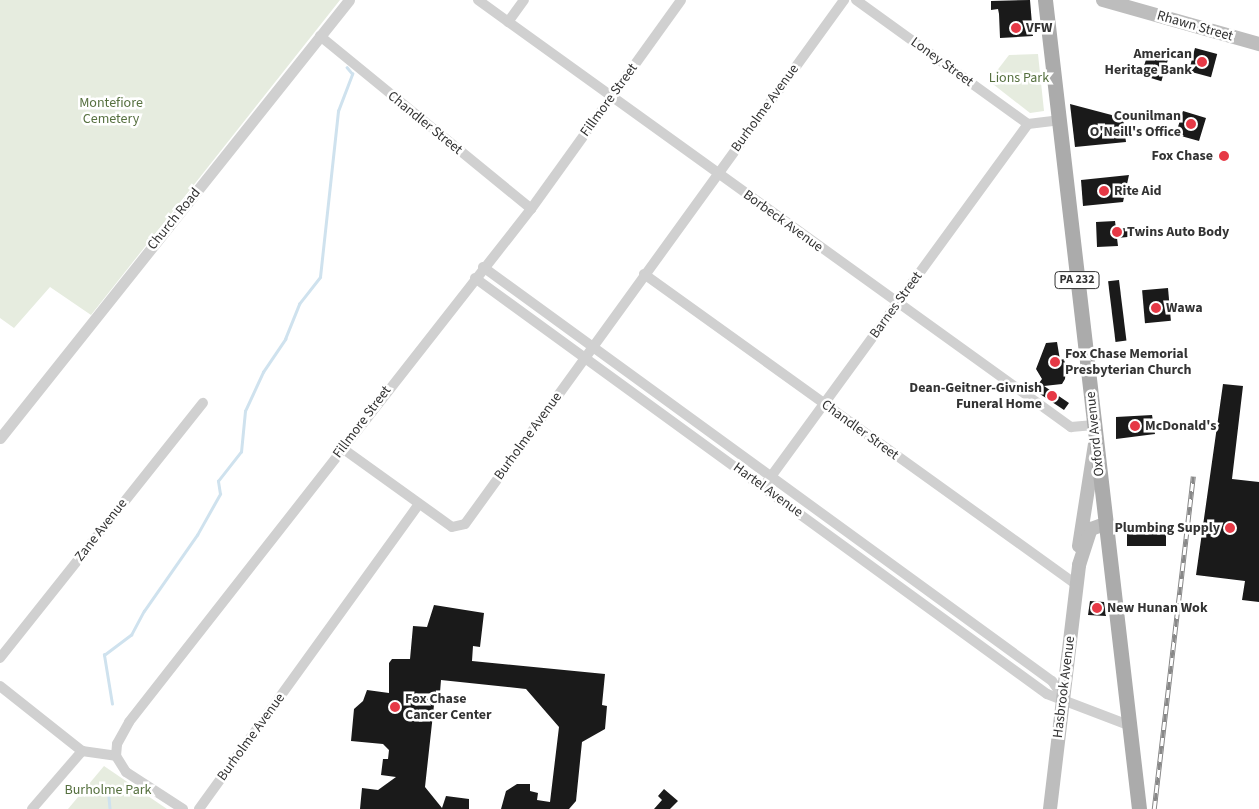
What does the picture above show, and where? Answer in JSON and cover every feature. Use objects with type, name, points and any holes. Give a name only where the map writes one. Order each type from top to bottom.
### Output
[{"type":"main road","name":"Oxford Avenue","points":[[1045,0],[1138,809]]},
{"type":"main road","name":"Rhawn Street","points":[[1103,0],[1259,44]]},
{"type":"main road","name":"Hasbrook Avenue","points":[[1050,809],[1077,585],[1079,565],[1078,537],[1096,441]]},
{"type":"main road","name":"Hasbrook Avenue","points":[[1079,565],[1089,532],[1105,524]]},
{"type":"street","name":"Church Road","points":[[0,438],[349,0]]},
{"type":"street","name":"Borbeck Avenue","points":[[478,0],[613,95],[717,174],[1071,428],[1094,425]]},
{"type":"street","points":[[508,22],[524,0]]},
{"type":"street","name":"Fillmore Street","points":[[116,756],[117,744],[129,722],[483,267],[531,209],[682,0]]},
{"type":"street","name":"Burholme Avenue","points":[[199,809],[419,504],[452,527],[465,524],[844,0]]},
{"type":"street","name":"Loney Street","points":[[856,0],[1028,124]]},
{"type":"street","name":"Chandler Street","points":[[320,36],[531,209]]},
{"type":"street","points":[[1028,124],[1058,120]]},
{"type":"street","name":"Barnes Street","points":[[763,486],[1028,124]]},
{"type":"street","name":"Hartel Avenue","points":[[483,267],[1052,681],[1062,697]]},
{"type":"street","name":"Chandler Street","points":[[644,274],[1077,585]]},
{"type":"street","name":"Hartel Avenue","points":[[475,278],[583,359],[763,486],[1047,694],[1062,697],[1100,717],[1128,725]]},
{"type":"street","name":"Zane Avenue","points":[[0,658],[203,403]]},
{"type":"street","points":[[342,448],[419,504]]},
{"type":"street","points":[[0,686],[82,750],[116,756],[126,772],[183,809]]},
{"type":"street","points":[[32,809],[82,750]]},
{"type":"green space","name":"Montefiore Cemetery","points":[[0,0],[340,0],[91,315],[50,287],[14,328],[0,318]]},
{"type":"green space","name":"Lions Park","points":[[1038,54],[1044,111],[1030,113],[989,81],[1009,55]]},
{"type":"green space","name":"Burholme Park","points":[[104,766],[167,809],[68,809]]},
{"type":"building","points":[[1030,0],[1033,36],[1000,38],[998,9],[991,10],[991,1]]},
{"type":"building","name":"American Heritage Bank","points":[[1195,48],[1217,54],[1211,77],[1189,71]]},
{"type":"building","points":[[1148,53],[1168,59],[1161,81],[1141,75]]},
{"type":"building","points":[[1070,104],[1123,118],[1126,142],[1075,147]]},
{"type":"building","name":"Counilman O'Neill's Office","points":[[1183,111],[1206,118],[1199,141],[1181,136],[1182,132],[1177,130]]},
{"type":"building","name":"Rite Aid","points":[[1129,175],[1123,202],[1083,206],[1081,180]]},
{"type":"building","name":"Twins Auto Body","points":[[1115,221],[1116,229],[1137,227],[1138,236],[1117,238],[1118,246],[1097,247],[1096,222]]},
{"type":"building","points":[[1119,280],[1126,341],[1116,342],[1108,281]]},
{"type":"building","name":"Wawa","points":[[1168,288],[1171,321],[1145,323],[1142,290]]},
{"type":"building","name":"Fox Chase Memorial Presbyterian Church","points":[[1057,342],[1060,360],[1064,359],[1066,368],[1065,379],[1062,384],[1044,386],[1069,403],[1064,410],[1034,390],[1042,379],[1036,369],[1046,343]]},
{"type":"building","name":"Plumbing Supply","points":[[1223,384],[1243,386],[1232,479],[1259,482],[1259,602],[1242,600],[1245,581],[1196,575]]},
{"type":"building","name":"McDonald's","points":[[1152,415],[1155,434],[1116,439],[1116,417]]},
{"type":"building","points":[[1145,529],[1166,532],[1166,546],[1127,546],[1127,532]]},
{"type":"building","name":"New Hunan Wok","points":[[1090,601],[1104,602],[1106,616],[1088,615]]},
{"type":"building","name":"Fox Chase Cancer Center","points":[[434,605],[484,613],[480,647],[473,646],[472,661],[605,674],[602,705],[607,706],[605,729],[582,742],[576,801],[569,809],[501,809],[506,791],[517,784],[530,784],[530,791],[538,793],[537,800],[550,802],[559,727],[526,689],[441,680],[439,705],[434,705],[425,787],[442,808],[446,796],[469,799],[469,809],[360,809],[362,788],[378,790],[396,777],[381,775],[383,759],[388,759],[389,750],[383,744],[351,741],[354,709],[363,701],[367,690],[389,693],[389,663],[392,659],[410,659],[413,626],[427,627]]},
{"type":"building","points":[[664,789],[678,801],[670,809],[654,809],[662,800],[658,796]]},
{"type":"waterway","points":[[112,704],[104,655],[131,635],[144,611],[197,535],[220,494],[218,481],[241,452],[245,411],[263,372],[285,339],[299,304],[320,277],[338,111],[352,74],[347,68]]},
{"type":"waterway","points":[[109,797],[110,809]]},
{"type":"railway","points":[[1154,809],[1193,476]]},
{"type":"place","name":"VFW","points":[[1016,28]]},
{"type":"place","name":"American Heritage Bank","points":[[1202,62]]},
{"type":"place","name":"Counilman O'Neill's Office","points":[[1191,124]]},
{"type":"place","name":"Fox Chase","points":[[1224,156]]},
{"type":"place","name":"Rite Aid","points":[[1104,191]]},
{"type":"place","name":"Twins Auto Body","points":[[1117,232]]},
{"type":"place","name":"Wawa","points":[[1156,308]]},
{"type":"place","name":"Fox Chase Memorial Presbyterian Church","points":[[1055,362]]},
{"type":"place","name":"Dean-Geitner-Givnish Funeral Home","points":[[1052,396]]},
{"type":"place","name":"McDonald's","points":[[1135,426]]},
{"type":"place","name":"Plumbing Supply","points":[[1230,528]]},
{"type":"place","name":"New Hunan Wok","points":[[1097,608]]},
{"type":"place","name":"Fox Chase Cancer Center","points":[[395,707]]}]
